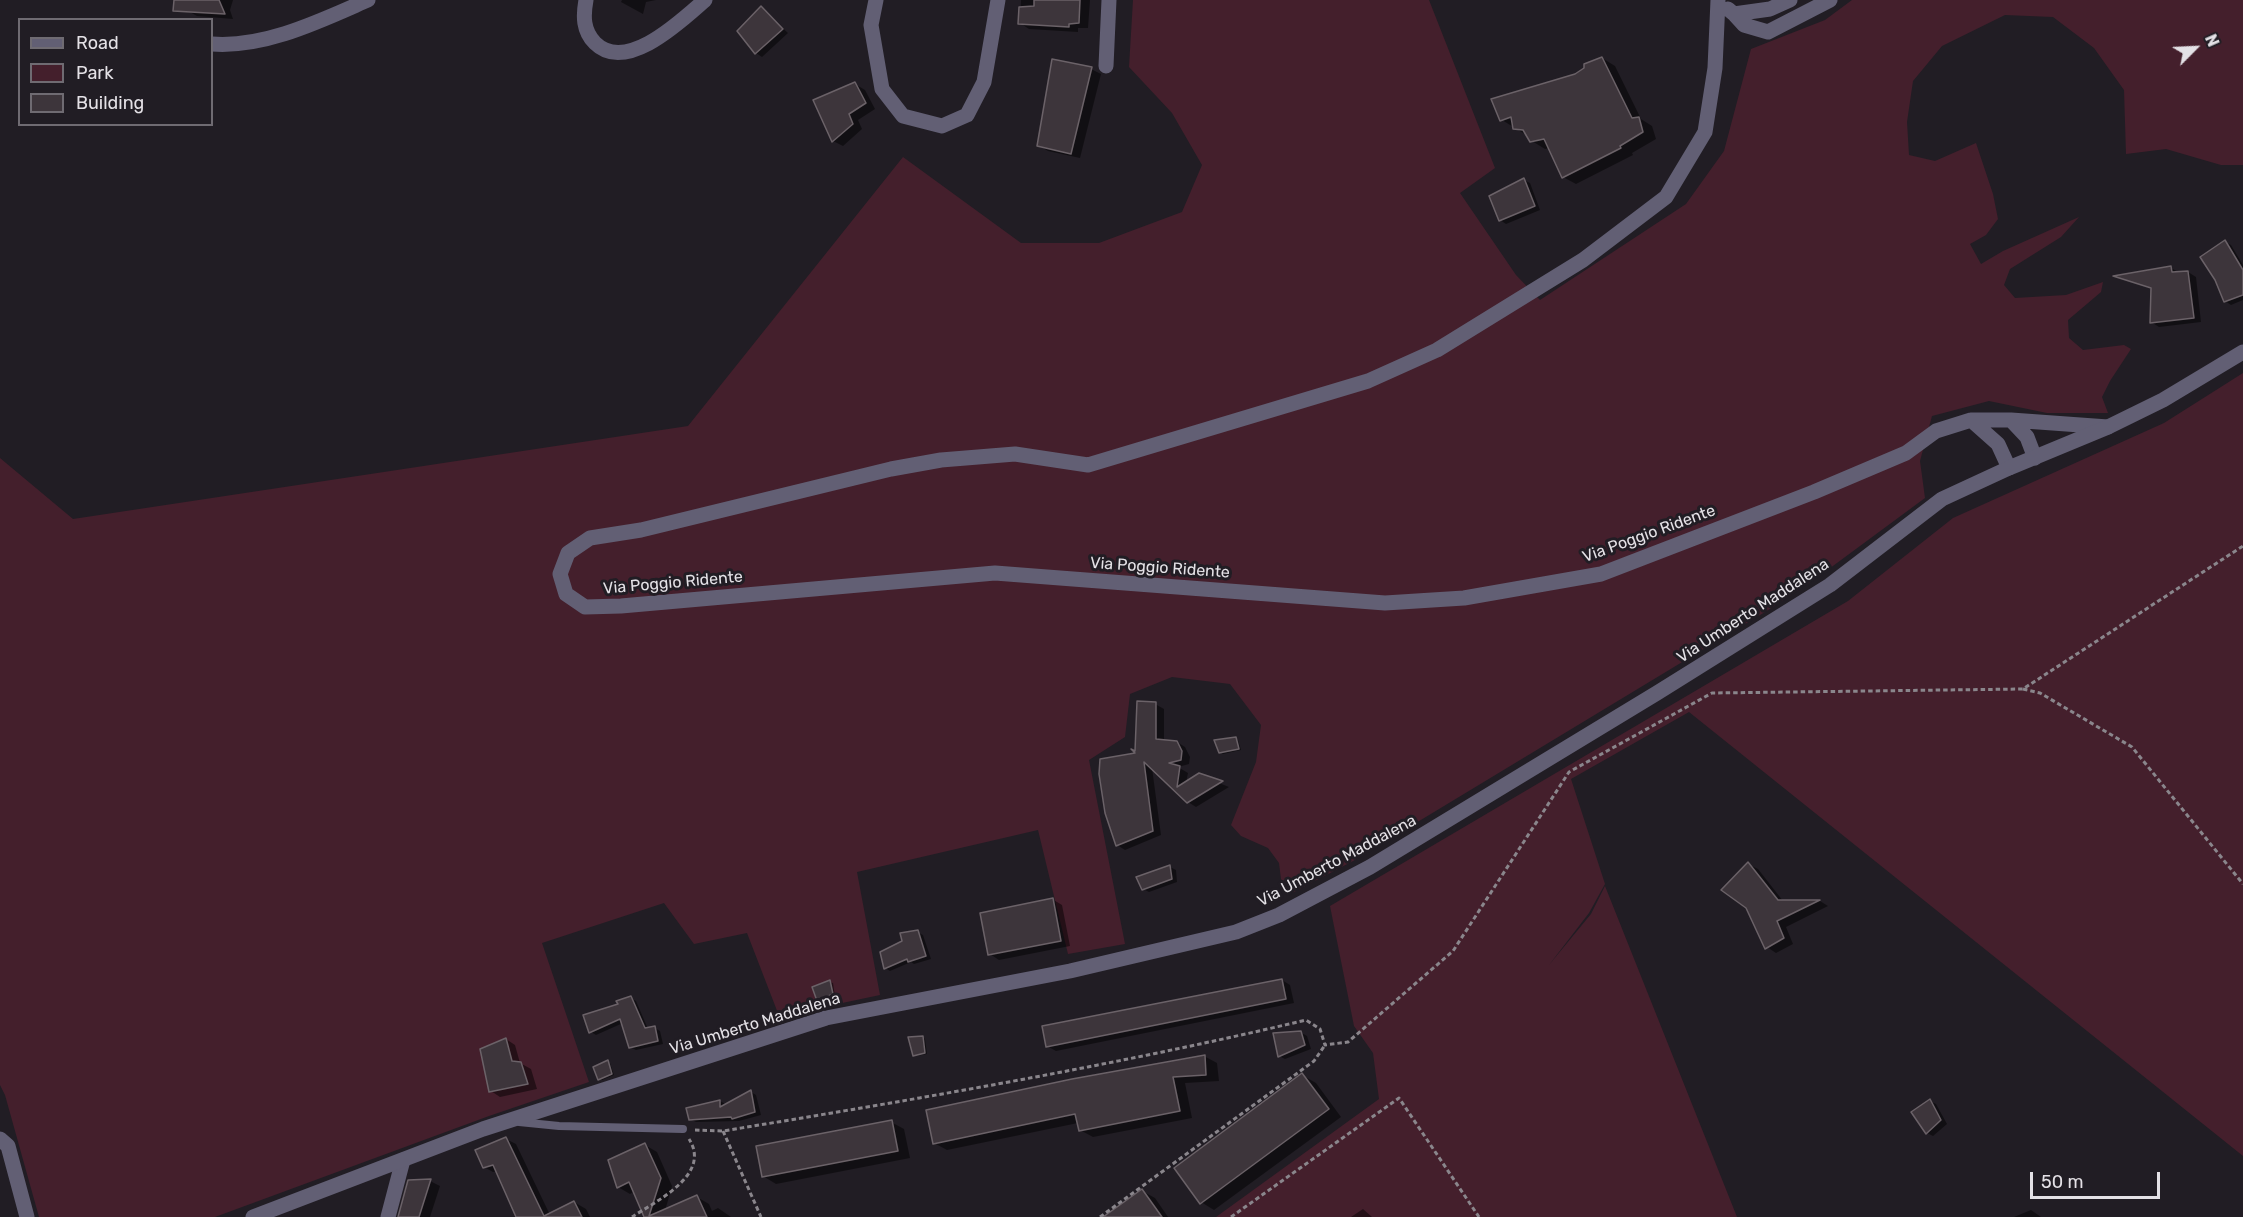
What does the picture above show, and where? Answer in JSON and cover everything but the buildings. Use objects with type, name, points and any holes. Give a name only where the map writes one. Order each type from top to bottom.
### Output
[{"type":"street","points":[[213,44],[228,45],[299,31],[368,0]]},
{"type":"street","points":[[586,0],[583,14],[589,36],[603,50],[616,53],[630,52],[659,38],[705,0]]},
{"type":"street","points":[[876,0],[871,25],[882,89],[903,116],[942,126],[967,115],[984,82],[998,0]]},
{"type":"street","points":[[1106,66],[1109,0]]},
{"type":"street","points":[[1734,14],[1770,9],[1790,0]]},
{"type":"street","points":[[1718,1],[1744,25],[1768,32],[1830,0]]},
{"type":"street","name":"Via Poggio Ridente","points":[[1718,1],[1715,68],[1705,132],[1666,197],[1583,260],[1437,350],[1368,381],[1088,465],[1015,454],[941,460],[641,530],[590,538],[568,553],[560,574],[566,594],[585,607],[621,606],[995,573],[1385,603],[1464,598],[1601,574],[1814,492],[1906,453],[1936,430],[1971,420],[2011,420],[2108,427]]},
{"type":"street","name":"Via Umberto Maddalena","points":[[253,1217],[483,1129],[826,1018],[1070,971],[1236,932],[1279,915],[1370,867],[1647,700],[1820,592],[1942,499],[2108,427],[2163,400],[2243,352]]},
{"type":"street","points":[[1971,420],[1998,444],[2009,468]]},
{"type":"street","points":[[2011,420],[2027,436],[2036,458]]},
{"type":"street","points":[[0,1139],[8,1146],[27,1217]]},
{"type":"street","points":[[388,1217],[403,1160]]},
{"type":"lane","points":[[512,1121],[559,1126],[683,1130]]},
{"type":"path","points":[[2023,689],[2243,546]]},
{"type":"path","points":[[1100,1217],[1314,1061],[1325,1045],[1348,1042],[1453,951],[1569,772],[1712,693],[2023,689],[2040,693],[2132,747],[2243,884]]},
{"type":"path","points":[[683,1130],[723,1131],[932,1097],[1228,1038],[1306,1020],[1320,1029],[1325,1045]]},
{"type":"path","points":[[1232,1217],[1400,1098],[1479,1217]]},
{"type":"path","points":[[632,1217],[684,1181],[694,1162],[692,1144],[683,1130]]},
{"type":"path","points":[[723,1131],[761,1217]]},
{"type":"green space","points":[[1133,0],[1429,0],[1495,168],[1460,193],[1516,275],[1540,300],[1686,204],[1724,151],[1751,49],[1825,20],[1852,0],[2243,0],[2243,165],[2221,165],[2166,149],[2126,154],[2124,90],[2094,48],[2053,17],[2005,15],[1942,46],[1913,81],[1907,122],[1909,155],[1935,161],[1976,143],[1993,194],[1998,219],[1986,235],[1970,244],[1981,264],[2003,251],[2079,217],[2061,237],[2010,269],[2004,285],[2015,298],[2066,295],[2103,282],[2101,292],[2068,320],[2069,338],[2083,350],[2124,345],[2131,349],[2102,397],[2108,413],[2047,413],[1989,401],[1932,416],[1920,461],[1925,498],[1818,577],[1765,612],[1353,861],[1292,893],[1281,879],[1279,863],[1268,848],[1241,836],[1231,825],[1256,762],[1261,725],[1230,684],[1172,677],[1130,694],[1125,737],[1089,760],[1125,944],[1068,954],[1038,830],[857,872],[880,995],[828,1006],[781,1021],[747,933],[694,944],[664,903],[542,943],[589,1082],[489,1116],[215,1217],[39,1217],[5,1095],[0,1085],[0,458],[73,519],[688,426],[903,157],[1021,243],[1099,243],[1182,212],[1202,165],[1172,113],[1129,67]]},
{"type":"green space","points":[[2243,373],[2243,1156],[1689,712],[1571,779],[1605,884],[1589,913],[1549,965],[1591,914],[1605,886],[1737,1217],[1216,1217],[1379,1099],[1373,1053],[1354,1026],[1330,906],[1848,601],[1953,518],[2164,423]]}]
